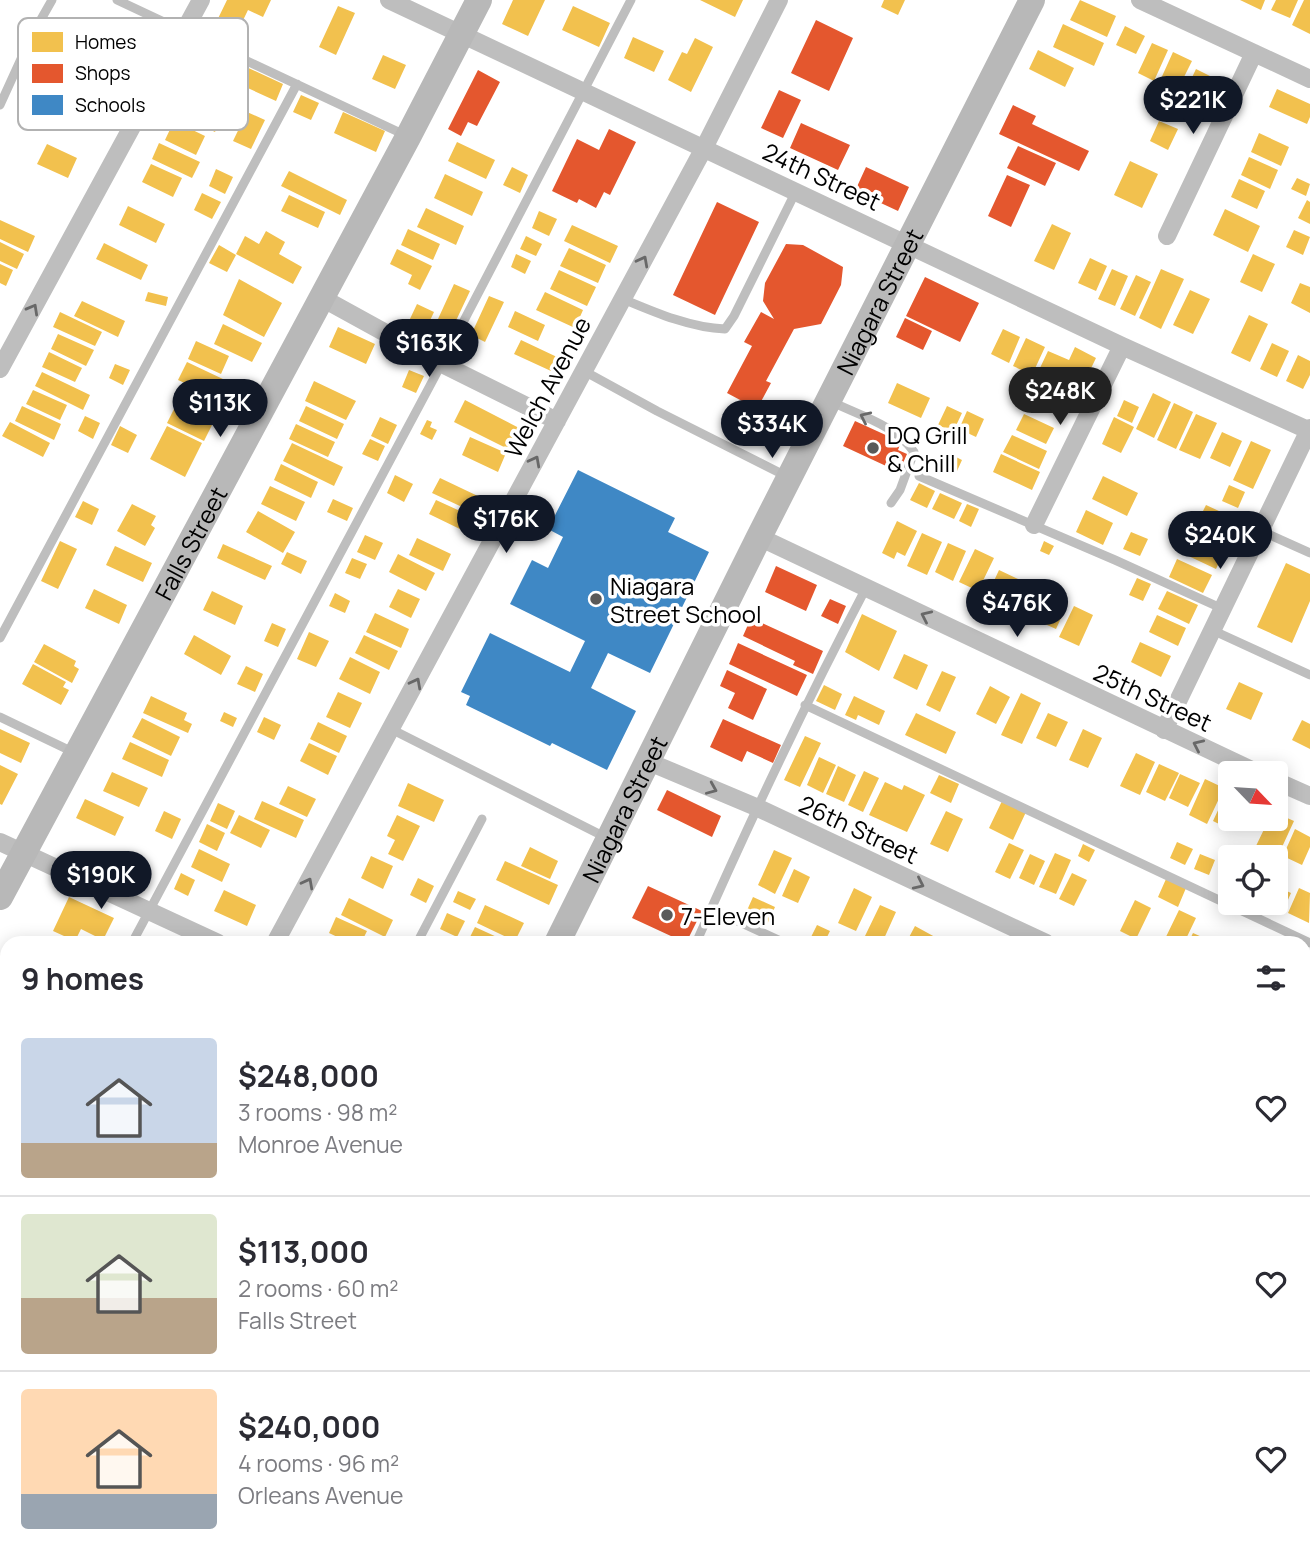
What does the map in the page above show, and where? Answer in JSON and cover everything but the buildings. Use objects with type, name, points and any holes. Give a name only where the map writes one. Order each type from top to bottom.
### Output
[{"type":"street","points":[[191,18],[201,0]]},
{"type":"street","name":"24th Street","points":[[389,0],[1122,346],[1310,430]]},
{"type":"street","name":"Falls Street","points":[[0,897],[11,847],[76,754],[479,0]]},
{"type":"street","name":"Welch Avenue","points":[[279,936],[704,148],[779,0]]},
{"type":"street","name":"Niagara Street","points":[[561,936],[759,537],[1032,0]]},
{"type":"street","points":[[1140,0],[1310,79]]},
{"type":"street","points":[[1167,236],[1254,53]]},
{"type":"street","points":[[0,369],[130,130]]},
{"type":"street","points":[[322,298],[442,364],[557,421]]},
{"type":"street","points":[[1034,525],[1122,346]]},
{"type":"street","points":[[1164,730],[1310,430]]},
{"type":"street","name":"25th Street","points":[[759,537],[1232,761]]},
{"type":"street","name":"26th Street","points":[[649,762],[756,807],[1031,936]]},
{"type":"street","points":[[1288,786],[1310,796]]},
{"type":"street","points":[[11,847],[202,936]]},
{"type":"lane","points":[[42,18],[52,0]]},
{"type":"lane","points":[[117,0],[156,18]]},
{"type":"lane","points":[[135,936],[442,364],[631,0]]},
{"type":"lane","points":[[248,61],[408,137]]},
{"type":"lane","points":[[0,105],[18,66]]},
{"type":"lane","points":[[0,638],[297,84]]},
{"type":"lane","points":[[623,299],[649,310],[711,328],[725,329],[796,191]]},
{"type":"lane","points":[[584,371],[657,411],[790,477]]},
{"type":"lane","points":[[829,401],[892,430],[907,442],[914,452],[900,490],[891,502]]},
{"type":"lane","points":[[919,476],[1223,609]]},
{"type":"lane","points":[[1261,531],[1310,554]]},
{"type":"lane","points":[[699,936],[756,807],[866,588]]},
{"type":"lane","points":[[1212,630],[1310,675]]},
{"type":"lane","points":[[805,705],[1295,936]]},
{"type":"lane","points":[[0,718],[76,754]]},
{"type":"lane","points":[[391,729],[610,839]]},
{"type":"lane","points":[[421,936],[482,819]]},
{"type":"lane","points":[[711,909],[770,936]]},
{"type":"place","name":"DQ Grill & Chill","points":[[873,448]]},
{"type":"place","name":"Niagara Street School","points":[[596,599]]},
{"type":"place","name":"7-Eleven","points":[[667,915]]}]
